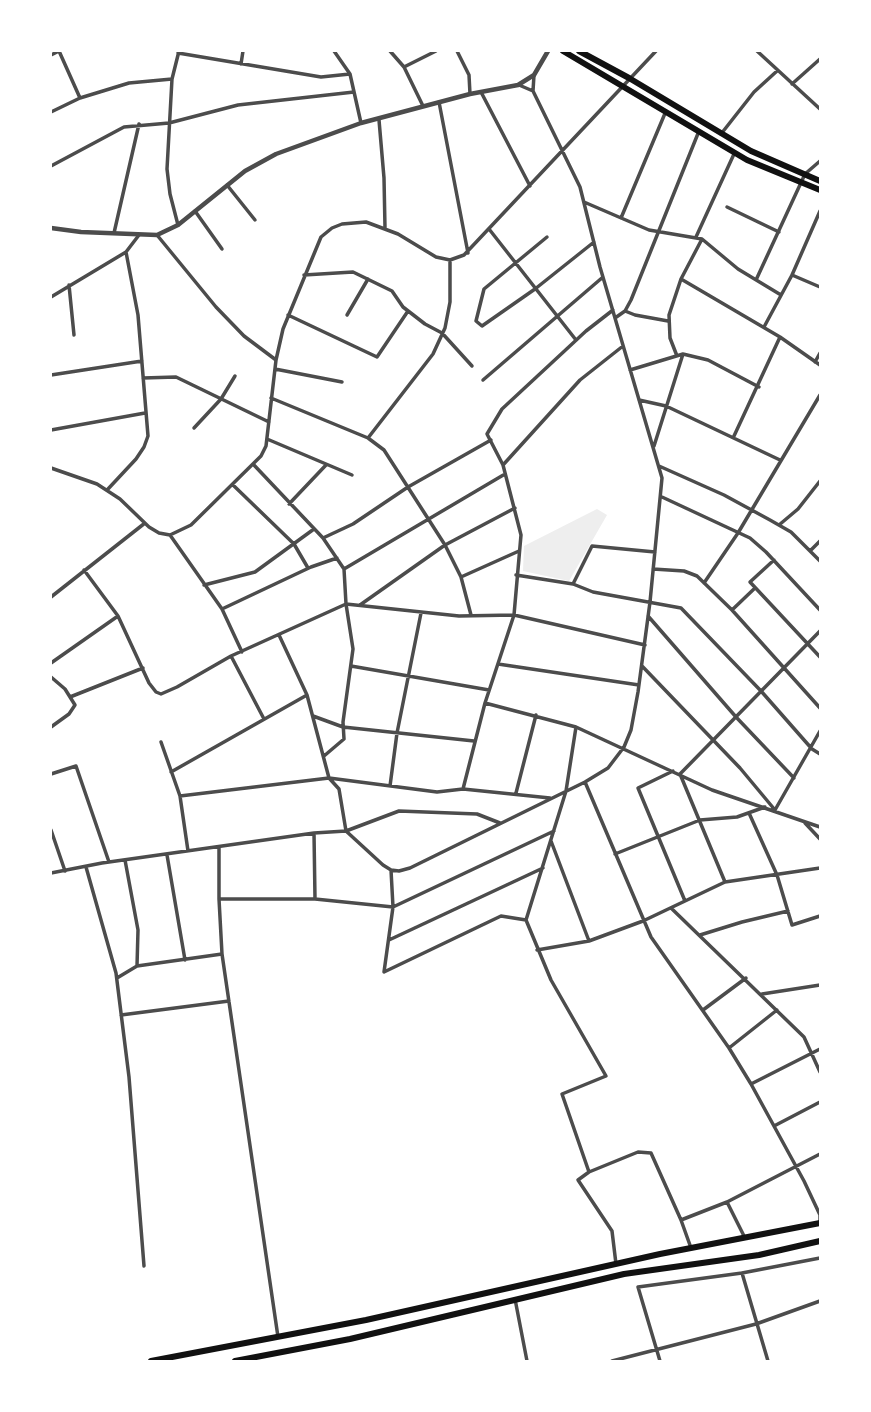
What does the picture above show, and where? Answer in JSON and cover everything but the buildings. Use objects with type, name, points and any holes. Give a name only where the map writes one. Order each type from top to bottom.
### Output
[{"type":"main road","points":[[564,51],[734,152],[820,190]]},
{"type":"main road","points":[[579,51],[751,151],[820,181]]},
{"type":"main road","points":[[151,1361],[366,1320],[616,1264],[820,1223]]},
{"type":"main road","points":[[235,1361],[270,1358],[624,1274],[759,1255],[820,1241]]},
{"type":"street","points":[[51,55],[60,51],[80,98]]},
{"type":"street","points":[[241,64],[243,51]]},
{"type":"street","points":[[334,51],[350,74],[361,123]]},
{"type":"street","points":[[390,51],[404,67],[423,106]]},
{"type":"street","points":[[404,67],[436,51]]},
{"type":"street","points":[[457,51],[470,75],[470,94]]},
{"type":"street","points":[[279,635],[307,695],[329,778],[339,789],[346,831],[391,870],[410,868],[585,782],[608,768],[624,747],[631,730],[645,645],[662,478],[612,310],[580,187],[533,91],[534,75],[548,51]]},
{"type":"street","points":[[646,51],[652,55]]},
{"type":"street","points":[[51,468],[78,476],[107,490],[159,533],[170,535],[191,525],[261,456],[267,439],[276,360],[288,315],[321,237],[332,228],[366,222],[385,228],[436,257],[450,260],[468,253],[563,152],[622,84],[656,51]]},
{"type":"street","points":[[757,51],[820,109]]},
{"type":"street","points":[[178,225],[167,169],[172,79],[178,52],[321,77],[350,74]]},
{"type":"street","points":[[792,84],[820,59]]},
{"type":"street","points":[[720,134],[754,92],[777,71]]},
{"type":"street","points":[[51,228],[157,235],[178,225],[245,171],[276,154],[361,123],[470,94],[518,85],[534,75]]},
{"type":"street","points":[[51,112],[80,98],[129,83],[172,79]]},
{"type":"street","points":[[518,85],[533,91]]},
{"type":"street","points":[[51,166],[124,127],[169,123],[238,105],[355,92]]},
{"type":"street","points":[[481,92],[530,186]]},
{"type":"street","points":[[439,102],[468,253]]},
{"type":"street","points":[[621,218],[666,111]]},
{"type":"street","points":[[379,120],[385,228]]},
{"type":"street","points":[[114,233],[139,124]]},
{"type":"street","points":[[615,318],[625,311],[699,131]]},
{"type":"street","points":[[696,237],[734,152]]},
{"type":"street","points":[[756,280],[805,174],[820,162]]},
{"type":"street","points":[[227,185],[255,220]]},
{"type":"street","points":[[584,202],[658,232],[702,239],[738,269],[781,295]]},
{"type":"street","points":[[727,207],[779,232]]},
{"type":"street","points":[[194,210],[222,249]]},
{"type":"street","points":[[764,327],[792,275],[820,211]]},
{"type":"street","points":[[489,229],[576,340]]},
{"type":"street","points":[[51,297],[126,252],[139,235]]},
{"type":"street","points":[[157,235],[216,307],[244,335],[276,360]]},
{"type":"street","points":[[547,237],[484,289],[476,321],[482,326],[536,289],[594,242]]},
{"type":"street","points":[[677,356],[670,338],[668,321],[681,279],[702,239]]},
{"type":"street","points":[[107,490],[144,447],[148,436],[138,315],[126,252]]},
{"type":"street","points":[[368,438],[433,354],[450,303],[450,260]]},
{"type":"street","points":[[304,275],[353,272],[392,291],[408,311],[442,333],[472,366]]},
{"type":"street","points":[[792,275],[820,287]]},
{"type":"street","points":[[483,380],[603,277]]},
{"type":"street","points":[[348,315],[368,279]]},
{"type":"street","points":[[681,279],[764,327],[820,365]]},
{"type":"street","points":[[69,285],[74,335]]},
{"type":"street","points":[[463,789],[485,703],[514,615],[521,535],[503,465],[487,434],[502,409],[612,310]]},
{"type":"street","points":[[288,315],[377,357],[408,311]]},
{"type":"street","points":[[625,311],[668,321]]},
{"type":"street","points":[[734,437],[780,337]]},
{"type":"street","points":[[503,465],[580,380],[623,346]]},
{"type":"street","points":[[815,362],[820,353]]},
{"type":"street","points":[[630,370],[683,354],[708,360],[759,387]]},
{"type":"street","points":[[654,446],[683,354]]},
{"type":"street","points":[[51,375],[142,361]]},
{"type":"street","points":[[275,369],[342,382]]},
{"type":"street","points":[[194,428],[221,399],[235,376]]},
{"type":"street","points":[[144,379],[176,377],[269,422]]},
{"type":"street","points":[[704,583],[738,533],[820,395]]},
{"type":"street","points":[[271,397],[368,438],[384,450],[446,545],[461,577],[471,615]]},
{"type":"street","points":[[639,400],[666,406],[780,460]]},
{"type":"street","points":[[51,430],[146,413]]},
{"type":"street","points":[[267,439],[352,475]]},
{"type":"street","points":[[323,538],[353,524],[408,487],[491,440]]},
{"type":"street","points":[[253,464],[323,538],[344,569],[353,649],[343,727],[344,739],[324,756]]},
{"type":"street","points":[[289,504],[327,464]]},
{"type":"street","points":[[659,466],[751,509],[791,532],[820,561]]},
{"type":"street","points":[[344,569],[505,474]]},
{"type":"street","points":[[779,525],[798,509],[820,481]]},
{"type":"street","points":[[232,484],[294,544],[308,568]]},
{"type":"street","points":[[662,497],[750,538],[820,610]]},
{"type":"street","points":[[359,606],[446,545],[515,508]]},
{"type":"street","points":[[51,597],[145,523]]},
{"type":"street","points":[[204,585],[256,572],[314,529]]},
{"type":"street","points":[[170,535],[222,608],[242,652]]},
{"type":"street","points":[[810,551],[820,541]]},
{"type":"street","points":[[573,584],[592,546],[655,552]]},
{"type":"street","points":[[461,577],[519,551]]},
{"type":"street","points":[[222,608],[308,568],[337,558]]},
{"type":"street","points":[[774,560],[750,582],[820,657]]},
{"type":"street","points":[[84,569],[118,616],[149,683],[161,694],[231,656],[346,604],[421,612],[514,615],[645,645]]},
{"type":"street","points":[[653,569],[684,571],[697,576],[733,610],[820,708]]},
{"type":"street","points":[[516,575],[573,584],[593,592],[681,608],[761,691],[812,749],[820,754]]},
{"type":"street","points":[[733,610],[755,588]]},
{"type":"street","points":[[390,786],[397,733],[421,612]]},
{"type":"street","points":[[51,663],[118,616]]},
{"type":"street","points":[[648,616],[736,717],[794,778]]},
{"type":"street","points":[[680,774],[820,631]]},
{"type":"street","points":[[231,656],[264,719]]},
{"type":"street","points":[[498,663],[639,685]]},
{"type":"street","points":[[351,666],[489,690]]},
{"type":"street","points":[[642,666],[775,810]]},
{"type":"street","points":[[70,697],[144,668]]},
{"type":"street","points":[[51,677],[65,689],[75,705],[69,714],[51,727]]},
{"type":"street","points":[[171,772],[307,695]]},
{"type":"street","points":[[485,703],[576,727],[712,790],[820,827]]},
{"type":"street","points":[[516,793],[536,715]]},
{"type":"street","points":[[313,716],[343,727],[474,741]]},
{"type":"street","points":[[576,727],[566,791],[526,920],[551,980],[607,1076],[562,1094],[589,1172]]},
{"type":"street","points":[[775,810],[820,731]]},
{"type":"street","points":[[162,742],[180,796],[188,851]]},
{"type":"street","points":[[51,774],[76,766],[109,862]]},
{"type":"street","points":[[673,771],[638,788],[685,901]]},
{"type":"street","points":[[680,774],[725,882]]},
{"type":"street","points":[[180,796],[329,778],[437,792],[463,789],[552,798]]},
{"type":"street","points":[[585,782],[643,921],[659,951],[703,1010],[751,1084],[820,1215],[820,1223]]},
{"type":"street","points":[[615,854],[700,820],[737,817],[765,807]]},
{"type":"street","points":[[51,873],[219,846],[346,831],[399,810],[477,814],[500,824]]},
{"type":"street","points":[[749,813],[778,875],[792,925],[820,916]]},
{"type":"street","points":[[804,822],[820,839]]},
{"type":"street","points":[[51,830],[65,871]]},
{"type":"street","points":[[219,899],[315,899],[393,907],[554,831]]},
{"type":"street","points":[[314,833],[315,899]]},
{"type":"street","points":[[551,841],[589,941]]},
{"type":"street","points":[[219,846],[222,954],[278,1337]]},
{"type":"street","points":[[166,854],[185,960]]},
{"type":"street","points":[[125,860],[138,930],[137,966]]},
{"type":"street","points":[[86,867],[117,978],[129,1077],[144,1266]]},
{"type":"street","points":[[389,940],[543,868]]},
{"type":"street","points":[[537,950],[589,941],[643,921],[725,882],[820,868]]},
{"type":"street","points":[[391,870],[393,907],[384,972],[501,916],[526,920]]},
{"type":"street","points":[[671,908],[804,1037],[820,1072]]},
{"type":"street","points":[[700,935],[788,911]]},
{"type":"street","points":[[117,978],[137,966],[222,954]]},
{"type":"street","points":[[703,1010],[746,978]]},
{"type":"street","points":[[762,994],[820,985]]},
{"type":"street","points":[[121,1015],[229,1001]]},
{"type":"street","points":[[729,1048],[777,1010]]},
{"type":"street","points":[[751,1084],[820,1049]]},
{"type":"street","points":[[774,1126],[820,1102]]},
{"type":"street","points":[[616,1264],[612,1231],[578,1181],[589,1172],[638,1152],[651,1153],[691,1248]]},
{"type":"street","points":[[681,1220],[727,1202],[820,1154]]},
{"type":"street","points":[[727,1202],[746,1238]]},
{"type":"street","points":[[660,1361],[638,1287],[742,1273],[820,1258]]},
{"type":"street","points":[[742,1273],[768,1361]]},
{"type":"street","points":[[515,1300],[527,1361]]},
{"type":"street","points":[[612,1361],[756,1324],[820,1301]]},
{"type":"shaded area","points":[[597,509],[607,515],[569,581],[523,571],[524,546]]}]
